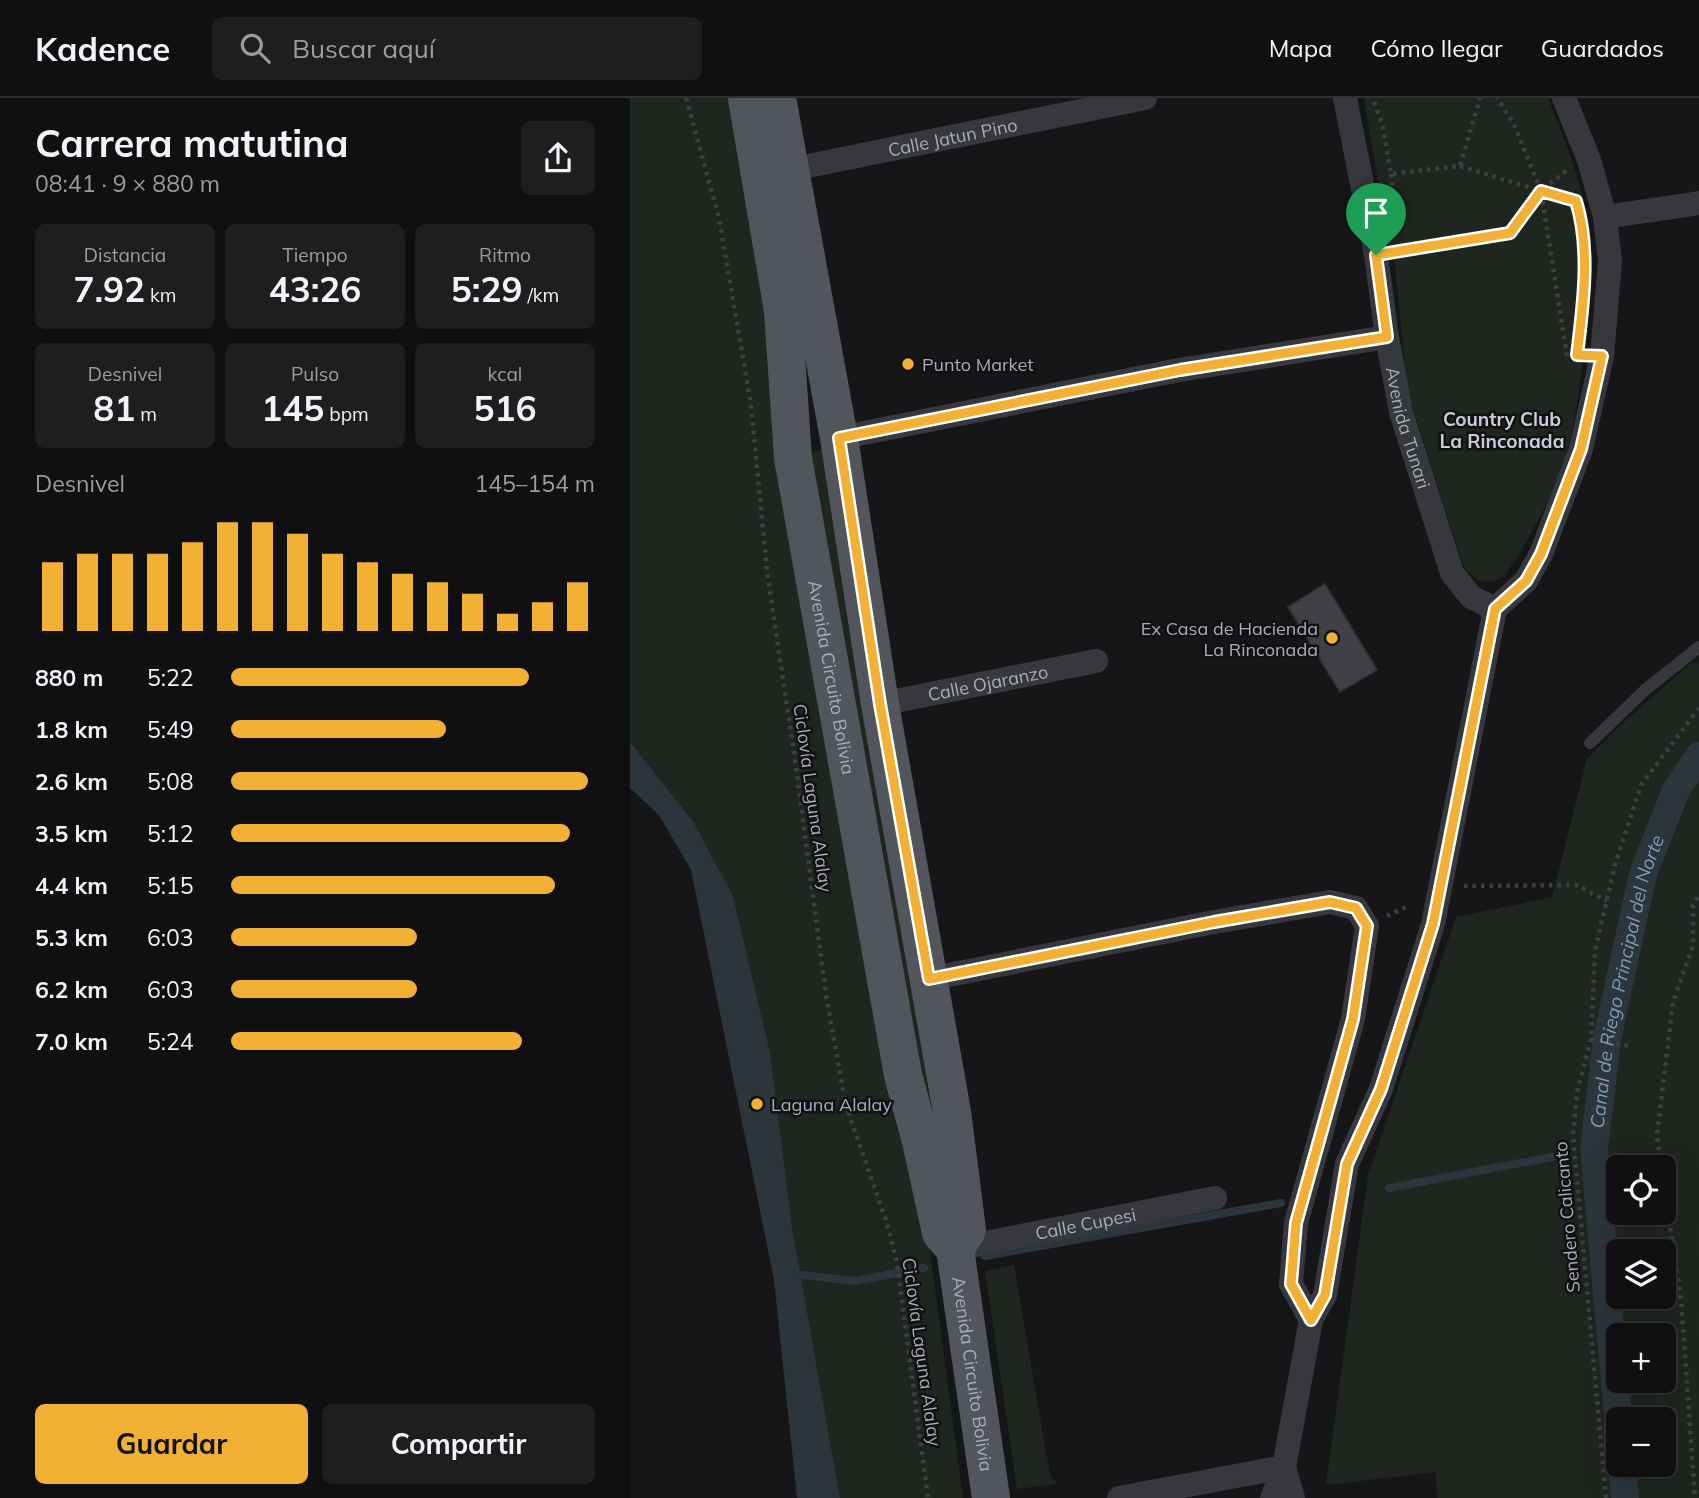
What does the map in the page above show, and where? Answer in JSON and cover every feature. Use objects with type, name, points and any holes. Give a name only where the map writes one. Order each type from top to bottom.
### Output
[{"type":"main road","name":"Avenida Circuito Bolivia","points":[[747,98],[775,172],[839,438],[880,704],[952,1112],[967,1230],[955,1249]]},
{"type":"main road","name":"Avenida Circuito Bolivia","points":[[777,98],[775,172],[793,458],[903,1075],[922,1141],[941,1233],[955,1249],[991,1498]]},
{"type":"street","name":"Calle Jatun Pino","points":[[775,172],[1145,98]]},
{"type":"street","name":"Avenida Tunari","points":[[1345,98],[1376,255],[1401,412],[1452,573],[1471,597],[1495,609]]},
{"type":"street","points":[[1272,1498],[1284,1467],[1311,1320],[1325,1295],[1347,1164],[1381,1089],[1433,924],[1495,609],[1526,581],[1541,554],[1581,449],[1602,356],[1610,261],[1605,217],[1579,165],[1564,98]]},
{"type":"street","points":[[1605,217],[1699,203]]},
{"type":"street","points":[[839,438],[1180,370],[1387,337]]},
{"type":"street","name":"Calle Ojaranzo","points":[[880,704],[1096,662]]},
{"type":"street","points":[[929,979],[1214,922],[1330,902],[1361,917],[1353,1019],[1296,1223],[1291,1284],[1311,1320]]},
{"type":"street","name":"Calle Cupesi","points":[[955,1249],[1215,1198]]},
{"type":"street","points":[[1119,1498],[1284,1467]]},
{"type":"street","points":[[1284,1467],[1293,1498]]},
{"type":"lane","points":[[1590,743],[1644,690],[1699,648]]},
{"type":"path","name":"Ciclovía Laguna Alalay","points":[[687,98],[719,218],[751,405],[767,571],[796,767],[825,995],[846,1106],[887,1223],[897,1263],[928,1498]]},
{"type":"path","points":[[1372,98],[1382,123],[1391,173],[1460,166],[1583,203],[1605,217]]},
{"type":"path","points":[[1460,166],[1480,98]]},
{"type":"path","points":[[1497,98],[1514,124],[1541,191],[1567,356],[1602,356]]},
{"type":"path","points":[[1376,255],[1510,233],[1541,191],[1579,165]]},
{"type":"path","points":[[1571,180],[1579,165]]},
{"type":"path","points":[[1573,190],[1578,210]]},
{"type":"path","points":[[1401,252],[1402,265]]},
{"type":"path","points":[[1576,369],[1579,342]]},
{"type":"path","name":"Sendero Calicanto","points":[[1606,1498],[1573,1135],[1577,1092],[1591,1039],[1595,950],[1641,785],[1699,708]]},
{"type":"path","points":[[1361,917],[1439,892],[1473,885],[1576,885],[1607,901]]},
{"type":"path","points":[[1660,1155],[1657,1135],[1673,1002],[1696,945],[1693,906],[1699,895]]},
{"type":"path","points":[[1591,1039],[1630,1046]]},
{"type":"path","points":[[1670,1225],[1681,1299],[1695,1498]]},
{"type":"shaded area","points":[[630,98],[731,98],[925,1213],[963,1498],[840,1498],[792,1226],[770,1052],[733,896],[693,821],[630,742]]},
{"type":"shaded area","points":[[1364,98],[1548,98],[1581,190],[1589,240],[1590,294],[1573,427],[1562,467],[1546,505],[1504,577],[1497,580],[1479,580],[1462,562],[1407,389],[1395,264],[1390,252]]},
{"type":"shaded area","points":[[823,450],[939,1103],[923,1105],[807,452]]},
{"type":"shaded area","points":[[1699,661],[1699,1498],[1437,1498],[1436,1472],[1326,1485],[1368,1175],[1456,917],[1552,897],[1587,759],[1624,722],[1690,664]]},
{"type":"shaded area","name":"Laguna Alalay","points":[[630,742],[693,821],[733,896],[770,1052],[792,1226],[840,1498],[797,1498],[774,1280],[691,870],[659,815],[630,788]]},
{"type":"shaded area","points":[[1014,1265],[1050,1475],[1058,1484],[1017,1489],[985,1271]]},
{"type":"building","name":"Ex Casa de Hacienda La Rinconada","points":[[1325,584],[1377,670],[1340,692],[1288,607]]},
{"type":"waterway","name":"Canal de Riego Principal del Norte","points":[[1617,1407],[1594,1149],[1607,1039],[1643,874],[1676,790],[1699,756]]},
{"type":"waterway","points":[[1389,1188],[1552,1157]]},
{"type":"waterway","points":[[985,1256],[1281,1203]]},
{"type":"waterway","points":[[802,1275],[855,1281],[924,1268]]},
{"type":"waterway","name":"Canal de Riego Principal del Norte","points":[[1623,1477],[1625,1498]]},
{"type":"place","name":"Punto Market","points":[[908,364]]},
{"type":"place","name":"Ex Casa de Hacienda La Rinconada","points":[[1332,638]]},
{"type":"place","name":"Laguna Alalay","points":[[757,1104]]},
{"type":"district","name":"Country Club La Rinconada","points":[[1502,430]]},
{"type":"route","points":[[1541,191],[1576,201],[1584,278],[1577,355],[1602,356],[1581,449],[1541,554],[1526,581],[1495,609],[1433,924],[1381,1089],[1347,1164],[1325,1295],[1311,1320],[1291,1284],[1296,1223],[1353,1019],[1367,926],[1356,908],[1330,902],[1214,922],[929,979],[880,704],[839,438],[1180,370],[1387,337],[1376,255],[1510,233],[1541,191]]}]
